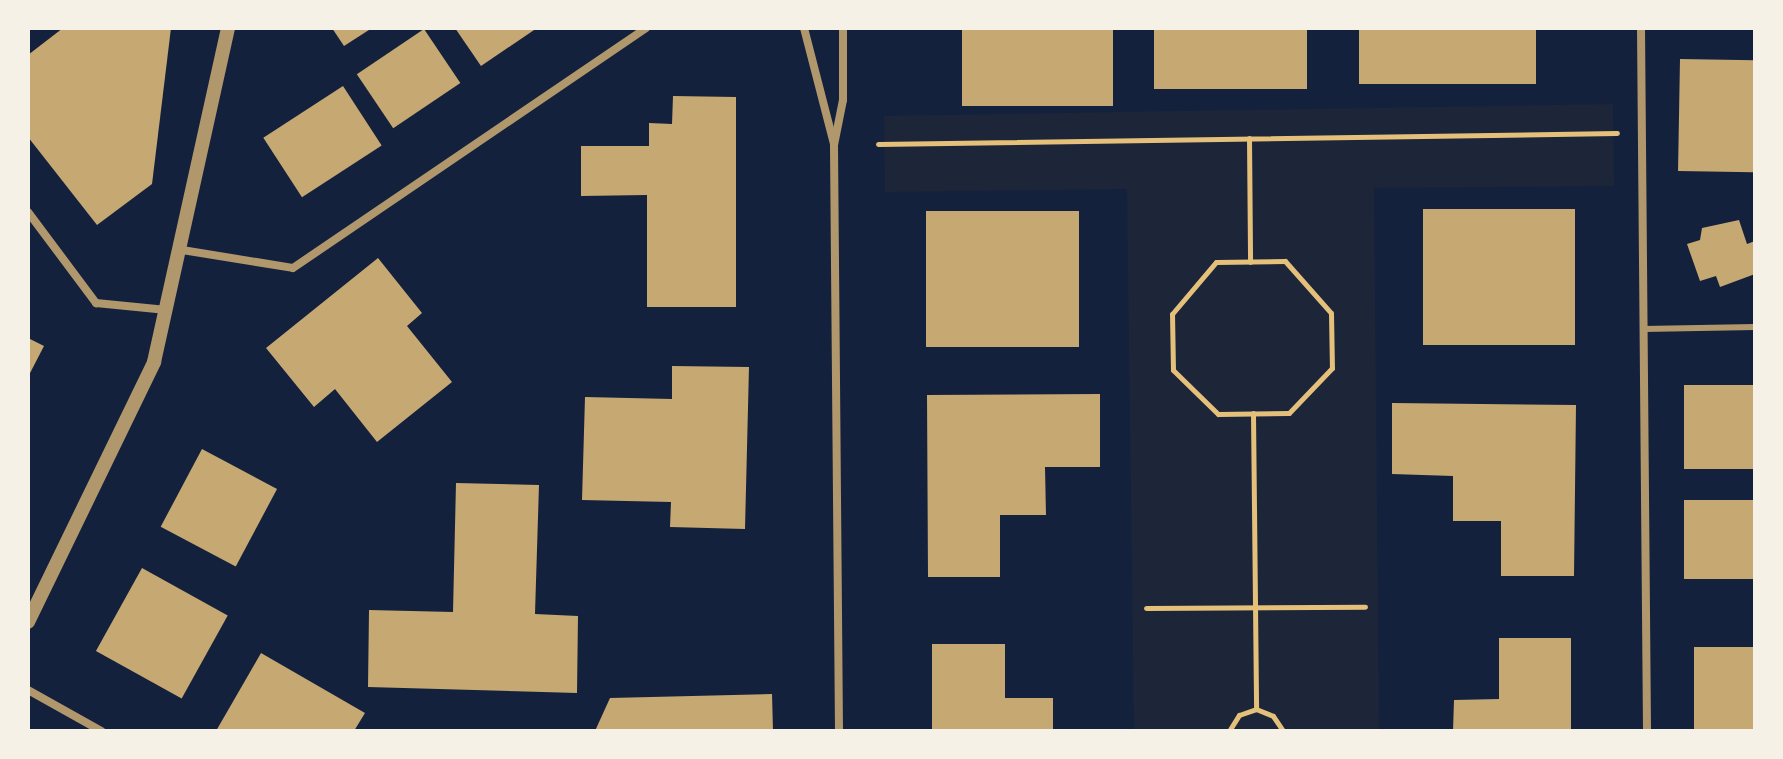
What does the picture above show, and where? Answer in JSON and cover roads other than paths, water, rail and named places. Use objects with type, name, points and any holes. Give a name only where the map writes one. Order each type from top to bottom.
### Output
[{"type":"street","points":[[28,622],[154,362],[182,250],[228,28]]},
{"type":"street","points":[[182,250],[293,268],[646,28]]},
{"type":"street","points":[[804,28],[834,145]]},
{"type":"street","points":[[839,731],[834,145],[843,100],[843,28]]},
{"type":"street","points":[[1641,28],[1647,731]]},
{"type":"street","points":[[28,212],[96,303],[167,310]]},
{"type":"street","points":[[28,690],[101,731]]},
{"type":"lane","points":[[1643,329],[1755,327]]}]
